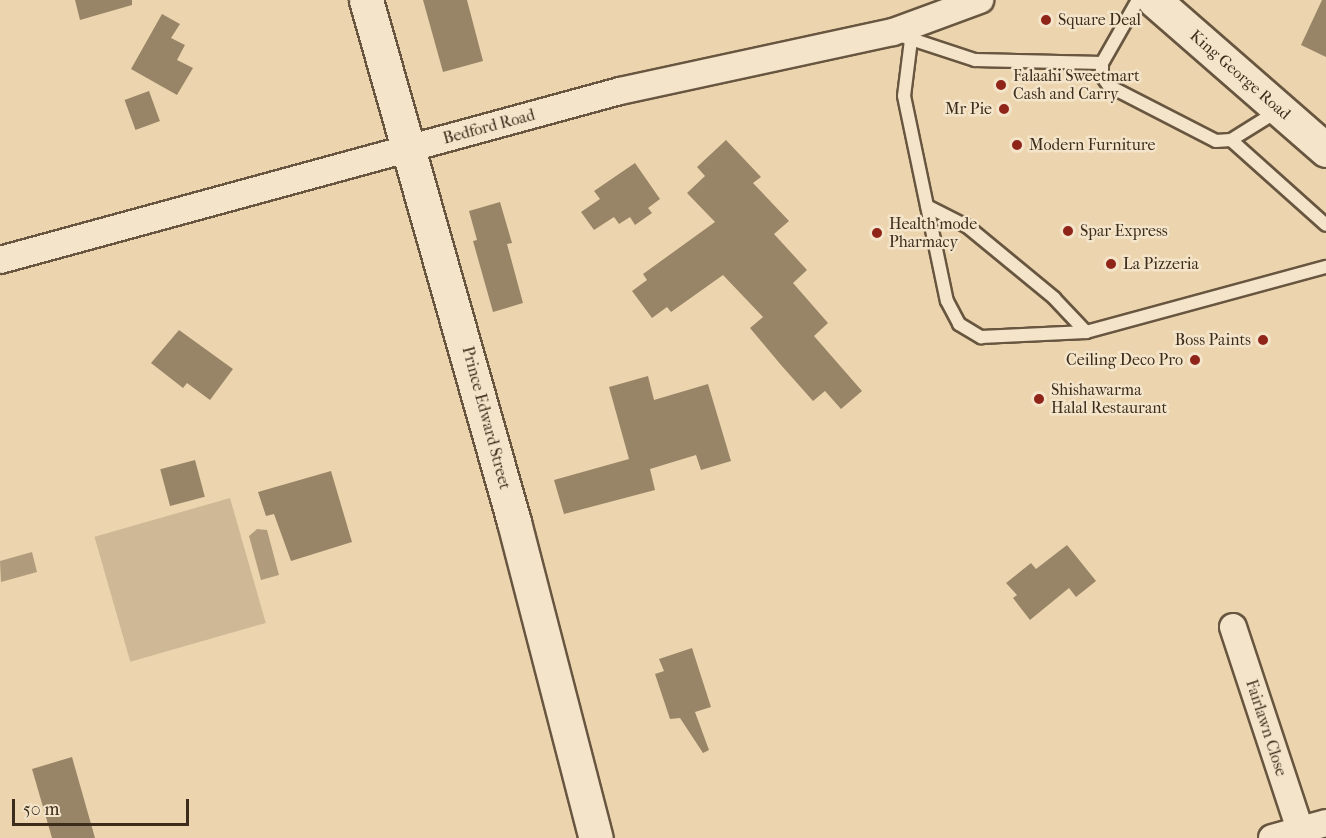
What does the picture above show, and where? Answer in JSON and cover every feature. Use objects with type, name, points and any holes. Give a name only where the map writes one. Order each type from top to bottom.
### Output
[{"type":"main road","name":"Prince Edward Street","points":[[366,0],[514,522],[596,838]]},
{"type":"main road","name":"King George Road","points":[[1154,0],[1326,150]]},
{"type":"street","name":"Bedford Road","points":[[0,260],[620,91],[902,36],[980,0]]},
{"type":"street","name":"Fairlawn Close","points":[[1233,627],[1300,830]]},
{"type":"street","points":[[1272,838],[1326,823]]},
{"type":"lane","points":[[1138,0],[1102,63],[1102,76],[1109,86],[1216,141],[1231,140],[1279,109]]},
{"type":"lane","points":[[1102,63],[975,60],[902,36],[904,96],[947,301],[959,324],[981,337],[1086,332],[1326,267]]},
{"type":"lane","points":[[1231,140],[1326,225]]},
{"type":"lane","points":[[927,206],[968,227],[1054,298],[1086,332]]},
{"type":"shaded area","points":[[230,498],[266,623],[130,662],[94,537]]},
{"type":"shaded area","points":[[257,529],[267,530],[279,575],[261,580],[249,536]]},
{"type":"shaded area","points":[[32,552],[37,572],[1,582],[0,561]]},
{"type":"building","points":[[75,0],[132,0],[132,5],[80,20]]},
{"type":"building","points":[[423,0],[467,0],[483,61],[443,72]]},
{"type":"building","points":[[1322,0],[1326,0],[1326,57],[1301,45]]},
{"type":"building","points":[[162,14],[180,24],[171,38],[185,45],[177,60],[193,68],[177,95],[131,69]]},
{"type":"building","points":[[149,91],[160,121],[136,130],[125,100]]},
{"type":"building","points":[[726,140],[761,177],[753,183],[789,221],[774,234],[807,270],[793,283],[828,323],[814,336],[862,391],[841,409],[825,391],[813,401],[781,365],[750,328],[763,317],[723,275],[671,312],[667,307],[652,318],[632,291],[647,280],[643,274],[715,222],[687,193],[705,176],[697,167]]},
{"type":"building","points":[[635,163],[660,199],[648,208],[652,213],[635,225],[630,217],[619,224],[614,217],[594,230],[581,212],[600,199],[594,191]]},
{"type":"building","points":[[500,202],[512,243],[507,244],[523,303],[493,312],[473,241],[477,240],[469,211]]},
{"type":"building","points":[[179,330],[233,369],[210,400],[187,383],[183,388],[151,363]]},
{"type":"building","points":[[648,376],[654,400],[708,384],[731,461],[701,470],[696,455],[650,469],[655,490],[564,514],[554,480],[629,459],[609,387]]},
{"type":"building","points":[[195,460],[205,497],[170,506],[160,469]]},
{"type":"building","points":[[331,471],[352,542],[291,561],[274,514],[266,516],[258,492]]},
{"type":"building","points":[[1067,545],[1096,581],[1076,597],[1069,588],[1030,620],[1013,598],[1017,595],[1006,583],[1031,563],[1036,569]]},
{"type":"building","points":[[692,648],[711,707],[695,712],[709,750],[703,753],[680,718],[670,719],[655,674],[664,671],[659,659]]},
{"type":"building","points":[[72,757],[95,838],[52,838],[32,769]]},
{"type":"place","name":"Square Deal","points":[[1046,20]]},
{"type":"place","name":"Falaahi Sweetmart Cash and Carry","points":[[1001,85]]},
{"type":"place","name":"Mr Pie","points":[[1004,109]]},
{"type":"place","name":"Modern Furniture","points":[[1017,145]]},
{"type":"place","name":"Spar Express","points":[[1068,231]]},
{"type":"place","name":"Health mode Pharmacy","points":[[877,233]]},
{"type":"place","name":"La Pizzeria","points":[[1111,264]]},
{"type":"place","name":"Boss Paints","points":[[1263,340]]},
{"type":"place","name":"Ceiling Deco Pro","points":[[1195,360]]},
{"type":"place","name":"Shishawarma Halal Restaurant","points":[[1039,399]]}]
